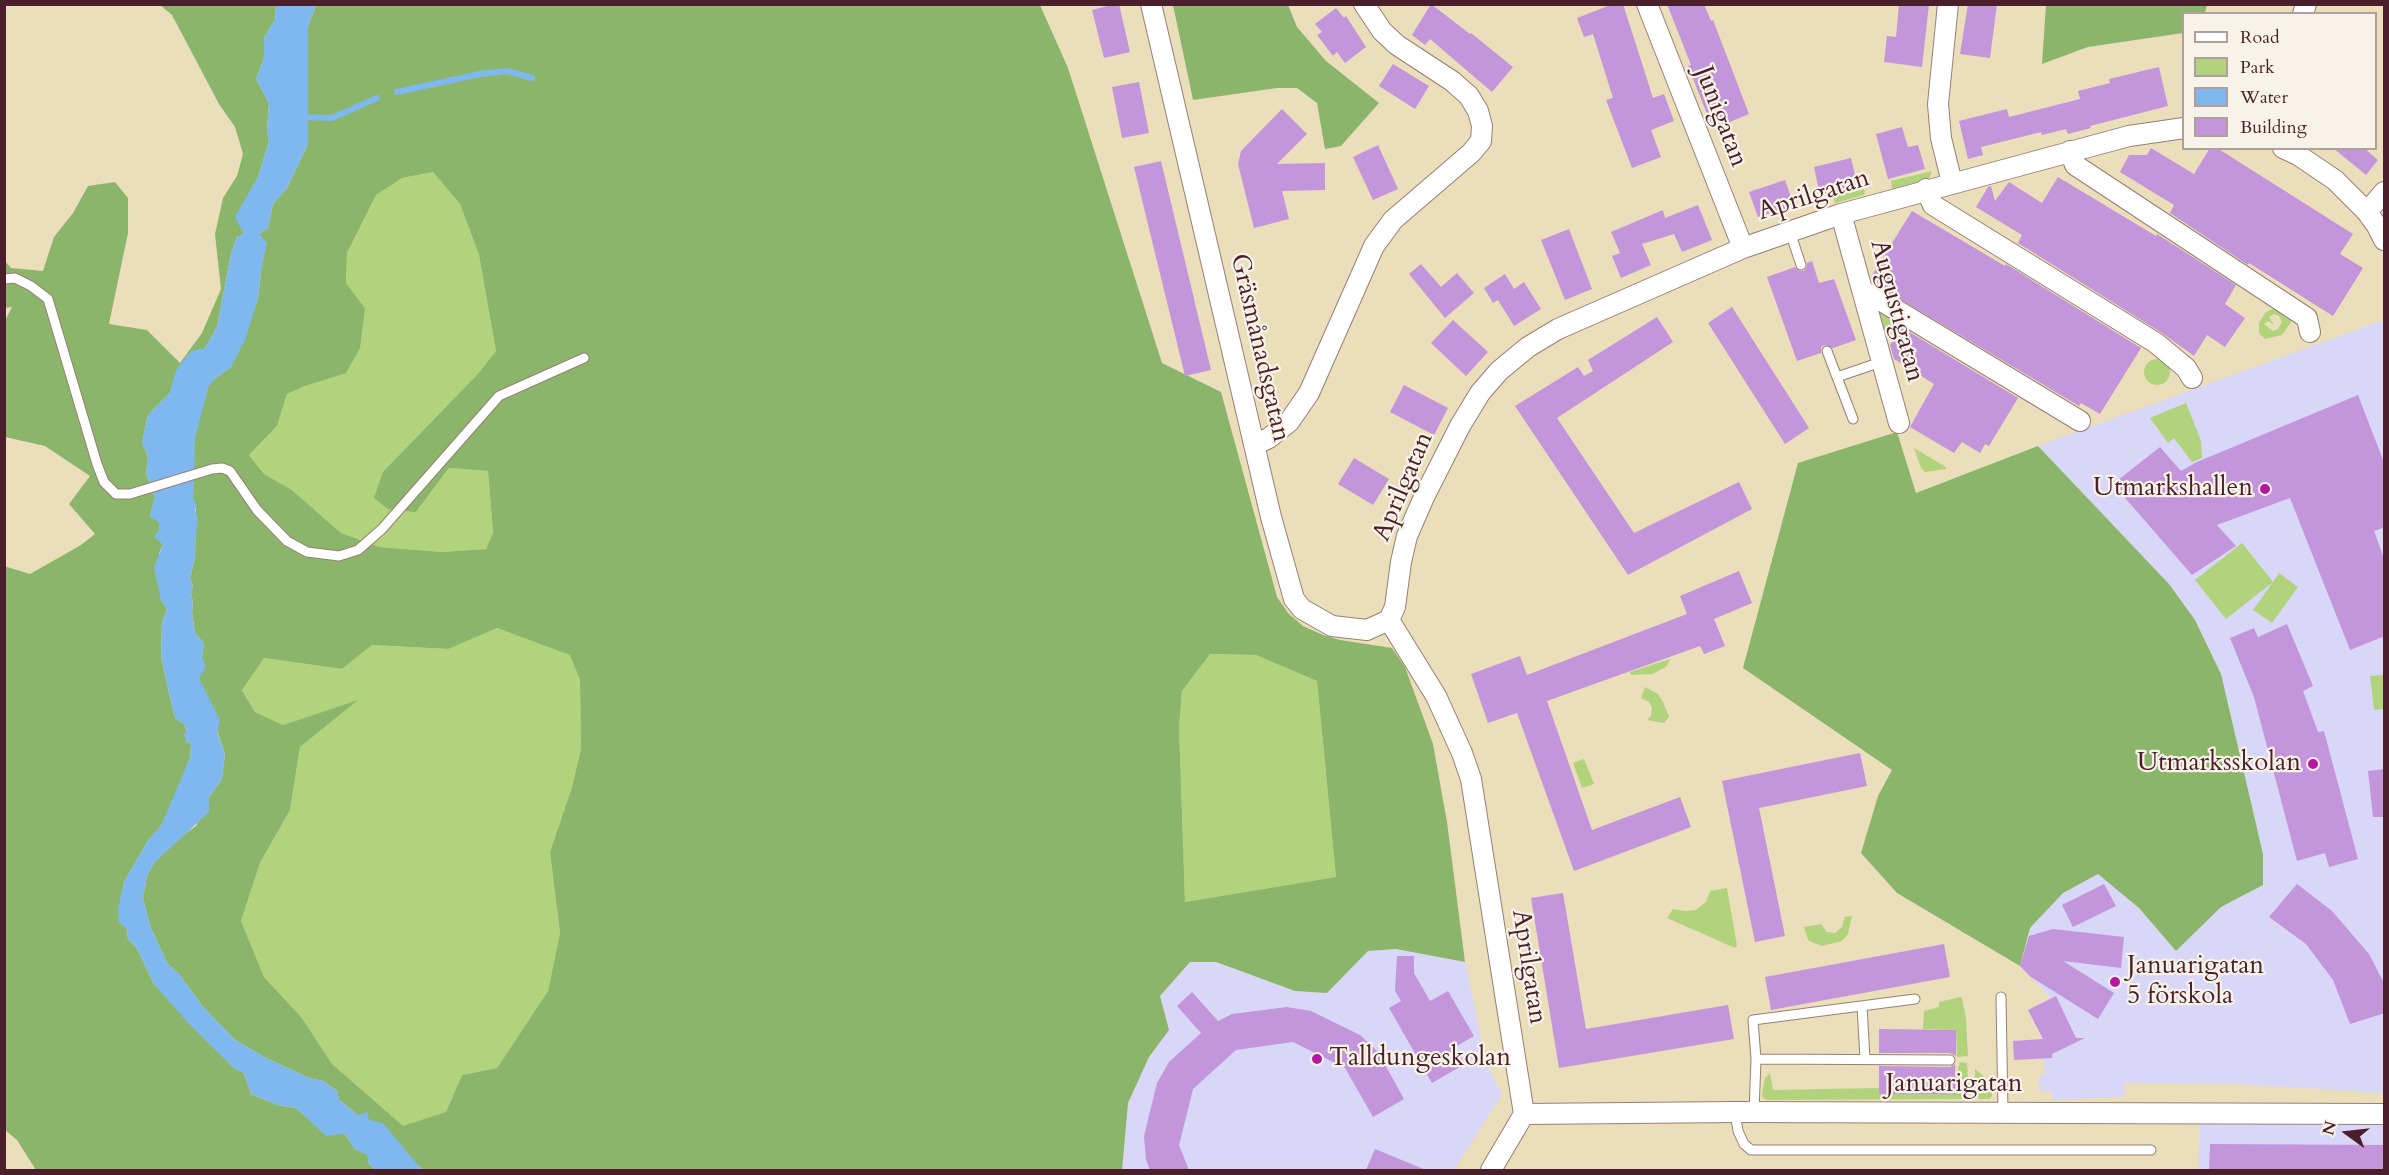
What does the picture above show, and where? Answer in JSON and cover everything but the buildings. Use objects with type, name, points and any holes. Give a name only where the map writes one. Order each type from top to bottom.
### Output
[{"type":"street","name":"Gräsmånadsgatan","points":[[1151,4],[1271,517],[1294,599],[1302,609],[1332,626],[1367,630],[1389,620]]},
{"type":"street","points":[[1254,446],[1269,438],[1289,422],[1309,393],[1374,246],[1393,220],[1471,153],[1481,141],[1482,126],[1478,111],[1468,96],[1452,81],[1397,45],[1382,32],[1364,4]]},
{"type":"street","name":"Junigatan","points":[[1647,4],[1743,248]]},
{"type":"street","points":[[1948,4],[1938,104],[1941,138],[1953,183]]},
{"type":"street","name":"Aprilgatan","points":[[1524,1114],[1471,779],[1462,753],[1436,696],[1389,620],[1398,594],[1401,562],[1407,536],[1460,426],[1480,393],[1515,356],[1558,329],[1743,248],[1841,214],[1926,189],[2138,134],[2182,128]]},
{"type":"street","points":[[2287,150],[2321,169],[2335,180],[2367,212],[2385,240]]},
{"type":"street","points":[[2070,151],[2075,165],[2307,318],[2310,332]]},
{"type":"street","points":[[1926,189],[1933,205],[2156,343],[2186,368],[2192,378]]},
{"type":"street","points":[[2367,212],[2385,192]]},
{"type":"street","name":"Augustigatan","points":[[1841,214],[1899,423]]},
{"type":"street","points":[[1864,295],[1870,294],[2080,421]]},
{"type":"street","name":"Januarigatan","points":[[1524,1114],[1745,1112],[2385,1114]]},
{"type":"street","points":[[1491,1170],[1524,1114]]},
{"type":"lane","points":[[1790,232],[1801,265]]},
{"type":"lane","points":[[4,279],[15,278],[31,286],[48,299],[104,482],[116,494],[130,494],[222,468],[230,471],[257,510],[287,541],[307,552],[339,556],[358,550],[382,529],[499,396],[584,358]]},
{"type":"lane","points":[[1827,351],[1852,419]]},
{"type":"lane","points":[[1837,376],[1881,362]]},
{"type":"lane","points":[[2001,997],[2003,1112]]},
{"type":"lane","points":[[1915,999],[1753,1020],[1756,1059],[1745,1112],[1738,1131],[1744,1144],[1750,1150],[2151,1150]]},
{"type":"lane","points":[[1862,1006],[1865,1059]]},
{"type":"lane","points":[[1756,1059],[1950,1060]]},
{"type":"shaded area","name":"Utmarksskolan","points":[[2384,320],[2384,1093],[2233,1084],[2125,1083],[2124,1097],[2052,1100],[2052,1091],[2039,1091],[2039,1075],[2045,1075],[2044,1059],[2050,1054],[2028,1010],[2051,998],[2020,966],[2030,928],[2063,893],[2098,874],[2139,908],[2176,951],[2221,907],[2263,884],[2263,854],[2221,674],[2195,620],[2169,584],[2038,446]]},
{"type":"shaded area","name":"Talldungeskolan","points":[[1396,949],[1465,962],[1486,1062],[1502,1094],[1454,1170],[1122,1170],[1128,1103],[1149,1057],[1169,1030],[1160,996],[1190,962],[1216,962],[1295,991],[1351,967],[1368,951]]},
{"type":"shaded area","points":[[2384,1122],[2384,1170],[2198,1170],[2200,1123]]},
{"type":"green space","points":[[2046,4],[2207,5],[2205,12],[2182,12],[2182,33],[2088,47],[2042,64]]},
{"type":"green space","points":[[160,5],[276,5],[275,20],[264,38],[264,58],[256,79],[269,103],[267,131],[269,142],[258,177],[236,217],[244,234],[237,237],[231,254],[217,327],[207,345],[173,390],[148,415],[142,443],[148,456],[146,473],[155,497],[150,516],[159,522],[163,545],[159,553],[161,600],[167,609],[162,623],[161,656],[174,715],[183,723],[187,731],[186,741],[191,744],[190,758],[161,826],[149,839],[124,882],[119,909],[127,929],[128,939],[136,947],[154,984],[234,1068],[244,1073],[251,1094],[278,1105],[296,1108],[305,1116],[345,1134],[355,1149],[368,1155],[369,1164],[376,1170],[36,1170],[17,1140],[5,1130],[4,566],[30,574],[81,545],[95,534],[69,504],[90,476],[45,446],[5,437],[5,321],[12,307],[5,308],[5,261],[11,268],[43,271],[54,237],[73,213],[88,186],[115,182],[128,198],[128,233],[109,324],[147,330],[180,363],[202,333],[221,289],[215,234],[223,198],[237,176],[243,154],[235,127],[219,104],[172,15]]},
{"type":"green space","points":[[316,5],[1040,5],[1068,68],[1162,363],[1221,392],[1277,597],[1288,613],[1303,626],[1340,640],[1392,648],[1405,667],[1433,744],[1447,822],[1465,962],[1396,949],[1368,951],[1327,993],[1295,991],[1216,962],[1190,962],[1160,996],[1169,1030],[1149,1057],[1128,1103],[1122,1170],[423,1170],[369,1120],[358,1115],[339,1100],[337,1091],[323,1081],[309,1078],[266,1058],[235,1040],[203,1007],[178,973],[167,963],[150,926],[143,898],[147,876],[154,863],[175,841],[196,826],[209,797],[222,779],[225,754],[199,678],[204,643],[195,633],[191,592],[193,586],[190,578],[195,558],[196,505],[190,495],[191,485],[182,468],[171,455],[171,438],[177,417],[193,405],[193,399],[212,381],[231,367],[258,299],[261,271],[259,234],[268,228],[273,204],[287,188],[308,144],[308,26]],"holes":[[[433,172],[460,204],[479,255],[496,351],[476,376],[383,472],[374,498],[388,509],[416,512],[449,468],[488,471],[493,533],[486,549],[442,552],[380,547],[341,533],[292,490],[264,474],[249,455],[277,426],[287,394],[346,373],[360,348],[365,308],[346,283],[347,253],[376,195],[402,178]],[[497,628],[570,655],[580,680],[581,749],[572,787],[550,852],[560,933],[548,991],[497,1068],[462,1075],[446,1112],[403,1126],[332,1064],[302,1018],[264,977],[241,921],[260,863],[290,810],[300,747],[358,700],[283,725],[255,712],[242,690],[264,658],[342,669],[372,645],[448,649]],[[1210,654],[1256,655],[1317,681],[1336,877],[1185,902],[1179,726],[1182,691]]]},
{"type":"green space","points":[[1173,5],[1288,5],[1297,27],[1326,61],[1379,103],[1341,146],[1325,149],[1317,103],[1297,88],[1277,88],[1193,100]]},
{"type":"green space","points":[[1932,171],[1929,179],[1892,189],[1891,181]]},
{"type":"green space","points":[[433,172],[460,204],[479,255],[496,351],[476,376],[416,512],[449,468],[488,471],[493,533],[486,549],[442,552],[380,547],[341,533],[292,490],[264,474],[249,455],[277,426],[287,394],[305,386],[365,308],[346,283],[347,253],[376,195],[402,178]]},
{"type":"green space","points":[[1861,182],[1864,195],[1835,203],[1833,194],[1859,188],[1858,184]]},
{"type":"green space","points":[[1878,308],[1905,322],[1901,329],[1896,326],[1888,338],[1881,333],[1875,310]]},
{"type":"green space","points":[[2272,309],[2283,309],[2290,318],[2291,322],[2282,335],[2265,339],[2259,333],[2259,323],[2265,313]],"holes":[[[2274,314],[2279,316],[2282,322],[2278,329],[2273,331],[2264,324],[2268,321],[2274,325],[2269,317]]]},
{"type":"green space","points":[[2157,359],[2166,363],[2170,372],[2166,381],[2157,385],[2148,381],[2144,372],[2148,363]]},
{"type":"green space","points":[[2186,403],[2201,441],[2202,458],[2192,462],[2174,438],[2168,443],[2150,418]]},
{"type":"green space","points":[[1897,432],[1916,493],[2038,446],[2169,584],[2195,620],[2221,674],[2263,854],[2263,885],[2221,907],[2176,951],[2139,908],[2098,874],[2063,893],[2030,928],[2020,966],[1897,893],[1861,853],[1878,796],[1892,770],[1743,668],[1798,463]]},
{"type":"green space","points":[[1914,448],[1946,469],[1925,472],[1921,468]]},
{"type":"green space","points":[[2242,543],[2273,582],[2226,619],[2195,580]]},
{"type":"green space","points":[[2279,573],[2298,587],[2272,623],[2253,610]]},
{"type":"green space","points":[[497,628],[570,654],[580,680],[581,749],[572,787],[550,852],[560,933],[548,991],[497,1068],[462,1075],[446,1112],[403,1127],[332,1064],[302,1018],[264,977],[241,921],[260,863],[290,810],[300,747],[356,701],[283,725],[255,712],[242,689],[264,658],[342,669],[372,645],[447,649]]},
{"type":"green space","points":[[1210,654],[1256,655],[1317,681],[1336,877],[1185,902],[1179,726],[1182,691]]},
{"type":"green space","points":[[1670,659],[1667,666],[1653,674],[1631,675],[1630,672]]},
{"type":"green space","points":[[2384,675],[2384,709],[2374,710],[2370,676]]},
{"type":"green space","points":[[1645,687],[1658,694],[1663,702],[1669,717],[1664,723],[1647,720],[1651,716],[1652,708],[1649,702],[1641,698]]},
{"type":"green space","points":[[1584,759],[1594,784],[1582,788],[1573,763]]},
{"type":"green space","points":[[1727,888],[1737,946],[1735,948],[1667,918],[1673,909],[1696,910],[1706,902],[1710,891]]},
{"type":"green space","points":[[1852,916],[1848,934],[1842,941],[1822,946],[1809,941],[1804,927],[1821,924],[1827,932],[1835,933],[1842,927],[1845,917]]},
{"type":"green space","points":[[1960,997],[1966,1019],[1968,1056],[1957,1057],[1956,1030],[1923,1029],[1924,1011],[1939,1007],[1939,1002]]},
{"type":"green space","points":[[1960,1062],[1967,1063],[1969,1093],[1968,1097],[1963,1099],[1768,1100],[1763,1098],[1762,1094],[1765,1078],[1770,1073],[1773,1090],[1879,1088],[1879,1094],[1955,1094]]},
{"type":"green space","points":[[1975,1069],[1992,1083],[1992,1096],[1989,1099],[1980,1099],[1975,1096]]},
{"type":"water","points":[[276,5],[316,5],[308,26],[308,144],[287,188],[273,204],[268,228],[259,234],[267,243],[258,299],[245,340],[231,367],[212,381],[193,399],[193,405],[177,417],[171,438],[171,455],[182,468],[191,485],[190,495],[197,505],[195,510],[198,520],[195,558],[190,578],[193,586],[192,613],[195,633],[204,643],[202,657],[206,667],[199,678],[220,720],[217,732],[225,754],[222,779],[209,797],[209,812],[154,863],[147,876],[143,898],[150,926],[167,963],[178,973],[203,1007],[235,1040],[266,1058],[309,1078],[323,1081],[337,1091],[339,1100],[358,1115],[367,1112],[369,1120],[383,1123],[422,1170],[376,1170],[369,1164],[367,1155],[355,1149],[345,1134],[326,1136],[296,1108],[278,1105],[251,1094],[244,1073],[234,1068],[189,1024],[154,984],[136,947],[128,939],[127,929],[119,922],[118,909],[124,882],[149,839],[161,826],[190,758],[191,744],[186,741],[184,734],[187,730],[183,723],[174,715],[161,656],[162,623],[167,609],[161,600],[154,567],[163,545],[154,536],[159,531],[159,523],[150,516],[155,496],[146,473],[148,456],[142,443],[148,415],[173,390],[207,345],[217,327],[231,254],[237,237],[244,234],[235,217],[258,177],[269,142],[267,131],[269,103],[256,79],[264,58],[264,38],[275,20]]},
{"type":"waterway","points":[[397,92],[480,74],[507,71],[532,78]]},
{"type":"waterway","points":[[300,117],[332,118],[377,98]]},
{"type":"waterway","points":[[175,511],[177,436],[192,379],[201,367]]},
{"type":"place","name":"Utmarkshallen","points":[[2265,489]]},
{"type":"place","name":"Utmarksskolan","points":[[2313,764]]},
{"type":"place","name":"Januarigatan 5 förskola","points":[[2115,982]]},
{"type":"place","name":"Talldungeskolan","points":[[1317,1059]]}]
